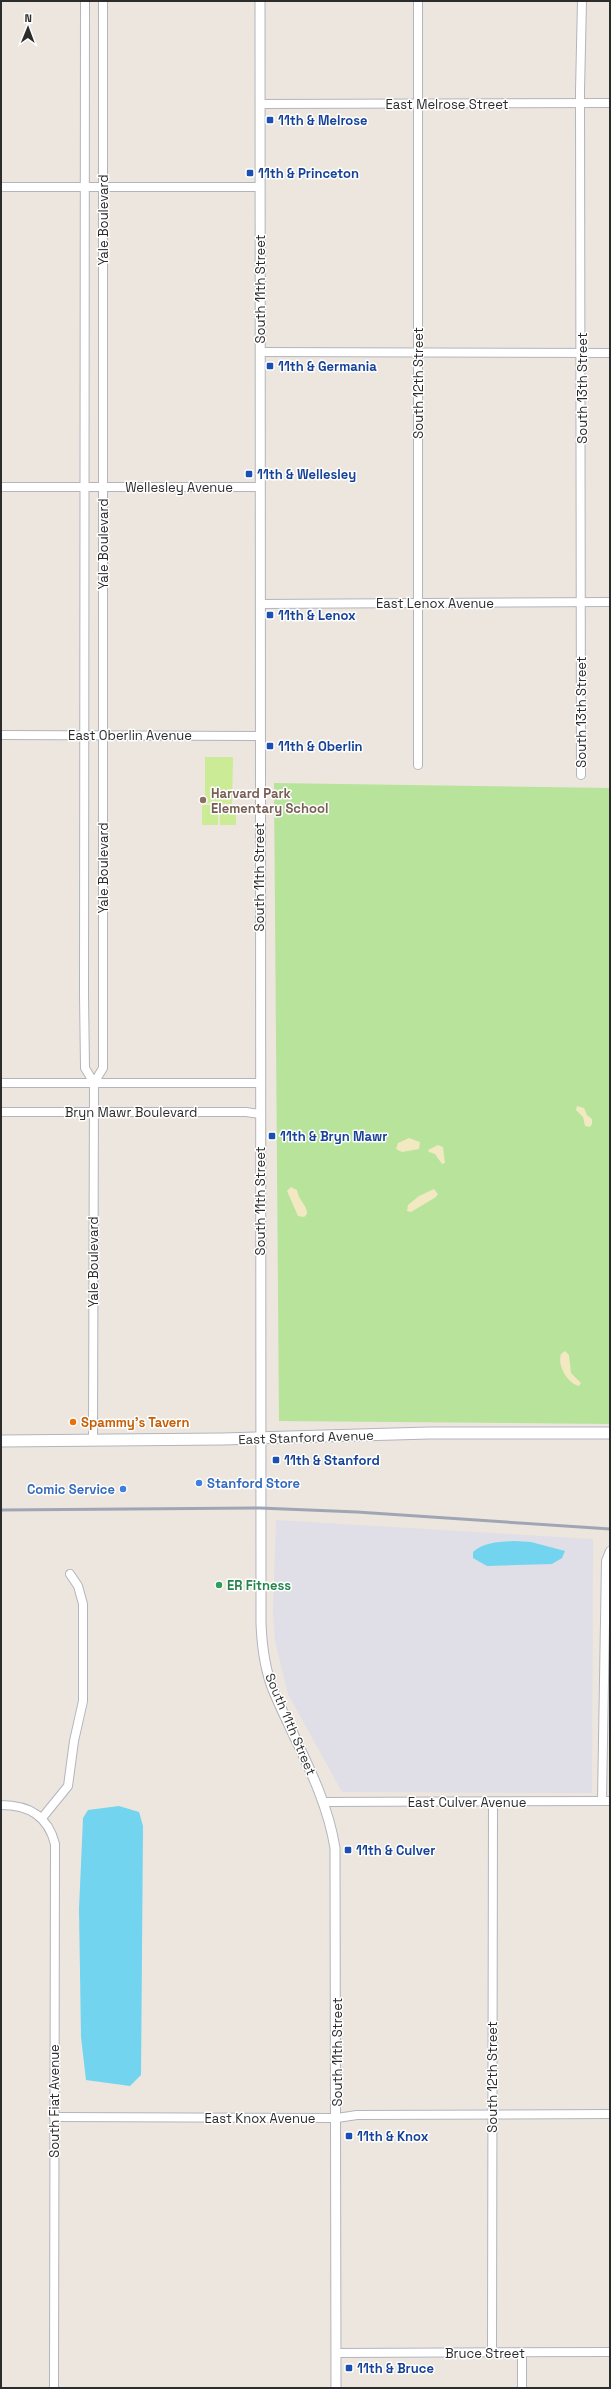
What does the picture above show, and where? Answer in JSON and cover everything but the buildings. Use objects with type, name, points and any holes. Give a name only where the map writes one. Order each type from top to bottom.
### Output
[{"type":"main road","name":"East Stanford Avenue","points":[[1,1442],[260,1438],[429,1433],[610,1433]]},
{"type":"street","name":"Yale Boulevard","points":[[85,1],[85,1068],[94,1083],[93,1441]]},
{"type":"street","name":"Yale Boulevard","points":[[94,1083],[103,1068],[103,1]]},
{"type":"street","name":"South 11th Street","points":[[260,1],[259,736],[261,1624],[263,1651],[274,1692],[324,1802],[333,1835],[337,1865],[336,2388]]},
{"type":"street","name":"South 12th Street","points":[[418,1],[420,603],[418,765]]},
{"type":"street","name":"South 13th Street","points":[[581,775],[582,1]]},
{"type":"street","name":"East Melrose Street","points":[[260,104],[610,103]]},
{"type":"street","points":[[1,187],[260,187]]},
{"type":"street","points":[[260,352],[610,353]]},
{"type":"street","name":"Wellesley Avenue","points":[[1,487],[260,487]]},
{"type":"street","name":"East Lenox Avenue","points":[[260,604],[610,602]]},
{"type":"street","name":"East Oberlin Avenue","points":[[1,735],[259,736]]},
{"type":"street","points":[[1,1083],[260,1083]]},
{"type":"street","name":"Bryn Mawr Boulevard","points":[[1,1112],[248,1112],[260,1114]]},
{"type":"street","points":[[606,1801],[606,1561],[610,1551]]},
{"type":"street","points":[[1,1805],[22,1806],[42,1818],[68,1786],[74,1741],[83,1701],[83,1604],[78,1586],[70,1574]]},
{"type":"street","name":"East Culver Avenue","points":[[324,1802],[606,1801]]},
{"type":"street","name":"South 12th Street","points":[[492,2352],[493,1802]]},
{"type":"street","name":"South Fiat Avenue","points":[[42,1818],[48,1825],[55,1844],[54,2388]]},
{"type":"street","name":"East Knox Avenue","points":[[54,2118],[337,2118],[357,2116],[610,2114]]},
{"type":"street","points":[[522,2352],[522,2388]]},
{"type":"street","name":"Bruce Street","points":[[336,2353],[610,2352]]},
{"type":"shaded area","points":[[276,1520],[593,1539],[592,1793],[342,1792],[288,1694],[275,1641],[273,1612]]},
{"type":"green space","points":[[205,757],[233,757],[232,804],[205,803]]},
{"type":"green space","points":[[274,783],[610,788],[610,1424],[279,1421]]},
{"type":"green space","points":[[202,805],[218,805],[218,825],[202,825]]},
{"type":"green space","points":[[219,805],[236,805],[236,825],[220,825]]},
{"type":"sand","points":[[577,1106],[584,1108],[587,1115],[592,1119],[592,1124],[590,1127],[585,1126],[583,1117],[576,1110]]},
{"type":"sand","points":[[409,1138],[420,1142],[419,1149],[402,1152],[396,1149],[398,1143]]},
{"type":"sand","points":[[438,1145],[443,1147],[445,1163],[442,1164],[435,1154],[429,1152],[428,1150]]},
{"type":"sand","points":[[291,1187],[297,1190],[299,1197],[306,1208],[307,1214],[304,1217],[298,1216],[287,1191]]},
{"type":"sand","points":[[434,1189],[438,1194],[436,1197],[411,1212],[407,1211],[408,1205],[419,1196]]},
{"type":"sand","points":[[565,1351],[569,1355],[571,1373],[581,1383],[579,1386],[567,1377],[560,1363],[561,1354]]},
{"type":"water","points":[[514,1541],[531,1542],[565,1551],[562,1558],[552,1564],[487,1566],[473,1558],[473,1552],[482,1546],[492,1543]]},
{"type":"water","points":[[119,1806],[139,1812],[143,1826],[141,2075],[130,2086],[86,2080],[81,2037],[79,1909],[83,1818],[88,1810]]},
{"type":"railway","points":[[1,1510],[260,1508],[357,1512],[610,1529]]},
{"type":"place","name":"11th & Melrose","points":[[270,120]]},
{"type":"place","name":"11th & Princeton","points":[[250,173]]},
{"type":"place","name":"11th & Germania","points":[[270,366]]},
{"type":"place","name":"11th & Wellesley","points":[[249,474]]},
{"type":"place","name":"11th & Lenox","points":[[270,615]]},
{"type":"place","name":"11th & Oberlin","points":[[270,746]]},
{"type":"place","name":"Harvard Park Elementary School","points":[[203,800]]},
{"type":"place","name":"11th & Bryn Mawr","points":[[272,1136]]},
{"type":"place","name":"Spammy's Tavern","points":[[73,1422]]},
{"type":"place","name":"11th & Stanford","points":[[276,1460]]},
{"type":"place","name":"Stanford Store","points":[[199,1483]]},
{"type":"place","name":"Comic Service","points":[[123,1489]]},
{"type":"place","name":"ER Fitness","points":[[219,1585]]},
{"type":"place","name":"11th & Culver","points":[[348,1850]]},
{"type":"place","name":"11th & Knox","points":[[349,2136]]},
{"type":"place","name":"11th & Bruce","points":[[349,2368]]}]
